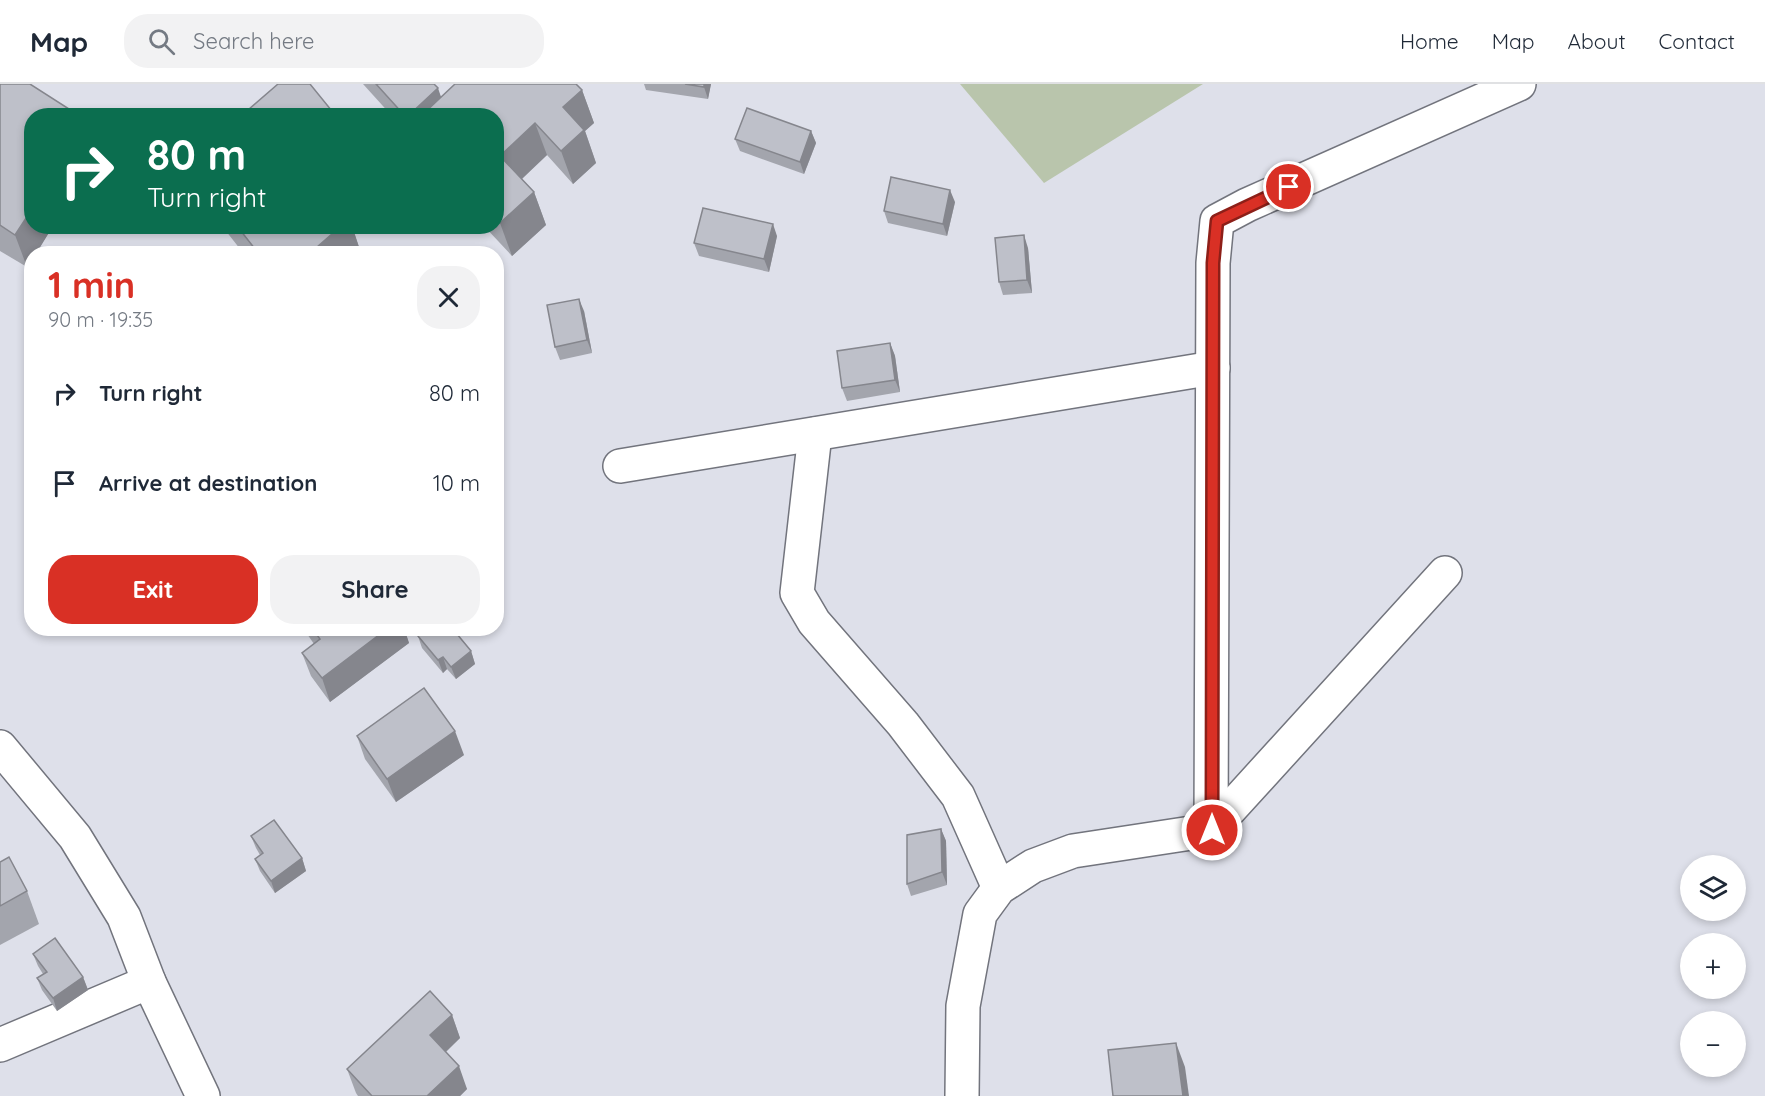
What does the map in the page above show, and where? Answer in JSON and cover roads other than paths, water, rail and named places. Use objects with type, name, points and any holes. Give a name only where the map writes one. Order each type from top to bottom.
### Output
[{"type":"street","points":[[1212,830],[1213,263],[1217,221],[1247,205],[1519,84]]},
{"type":"street","points":[[620,466],[1213,368]]},
{"type":"street","points":[[815,434],[797,593],[814,622],[903,724],[958,796],[999,888]]},
{"type":"street","points":[[962,1096],[963,1006],[980,914],[999,888],[1032,866],[1073,851],[1212,830],[1445,573]]},
{"type":"street","points":[[0,747],[75,837],[124,917],[149,982],[203,1096]]},
{"type":"street","points":[[0,1045],[149,982]]}]
